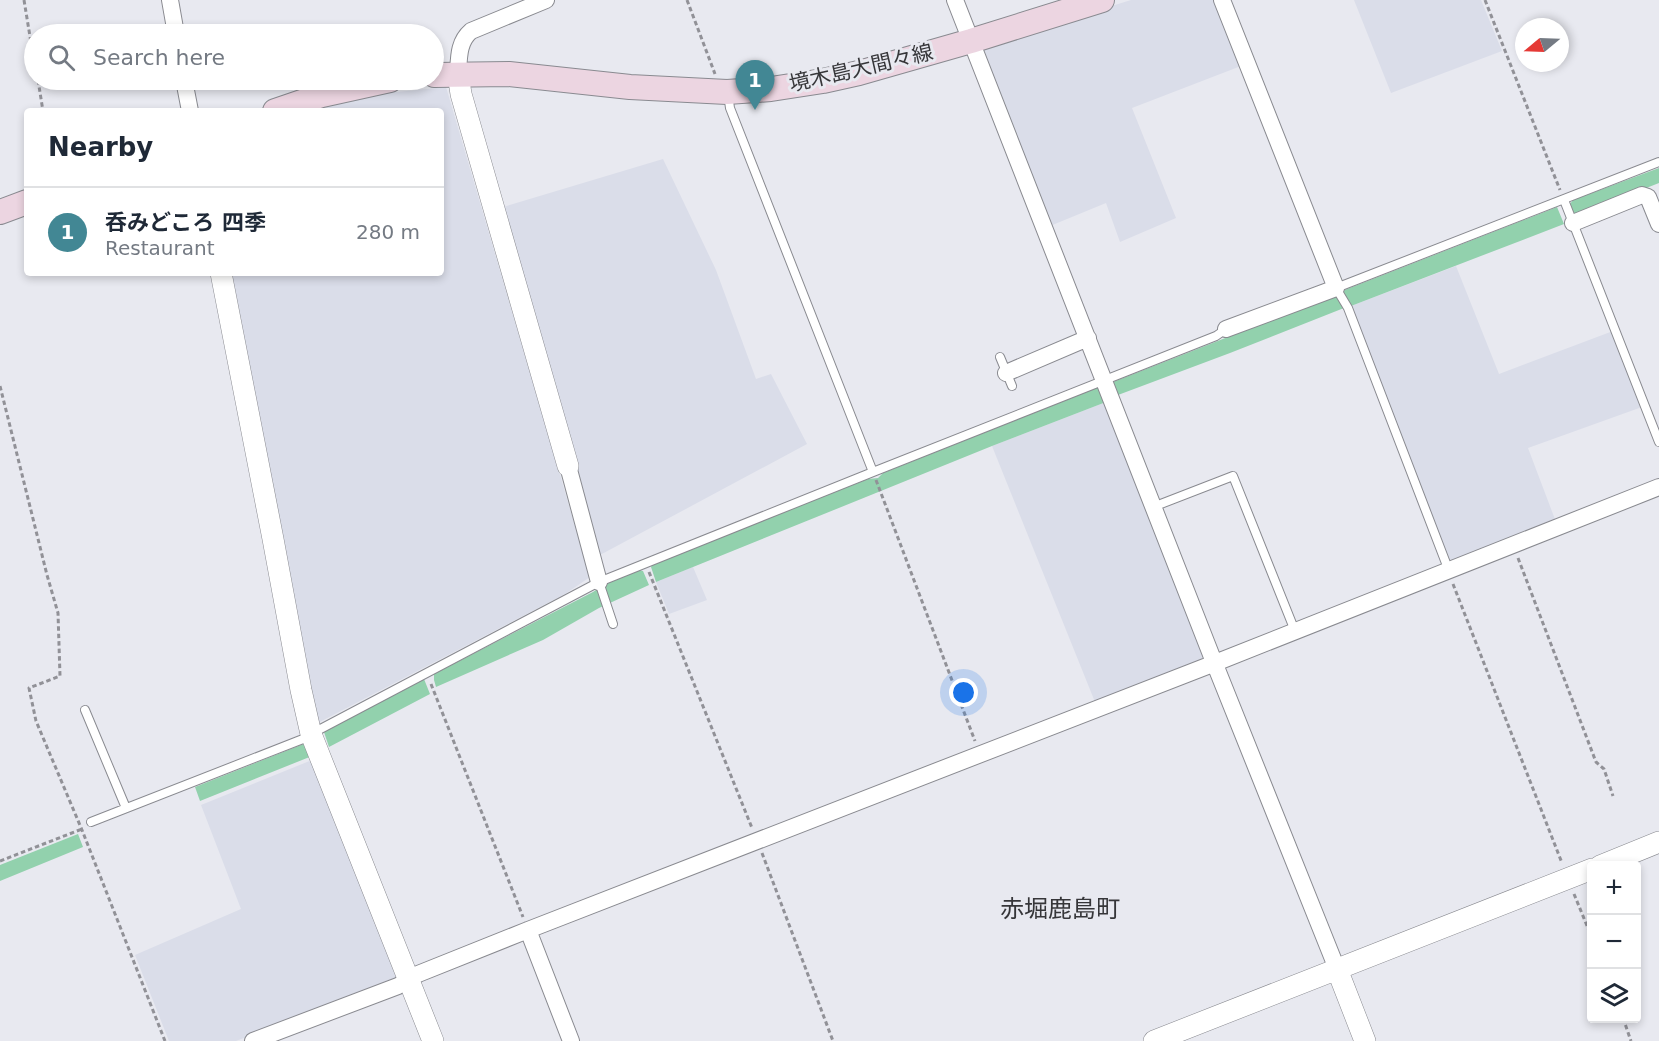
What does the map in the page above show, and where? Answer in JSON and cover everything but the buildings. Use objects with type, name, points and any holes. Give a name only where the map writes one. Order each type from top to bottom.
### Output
[{"type":"main road","name":"境木島大間々線","points":[[444,75],[509,74],[630,87],[721,91],[771,89],[860,73],[1102,0]]},
{"type":"main road","points":[[283,108],[345,90]]},
{"type":"main road","points":[[0,212],[24,203]]},
{"type":"street","points":[[170,0],[174,24]]},
{"type":"street","points":[[546,0],[471,31],[465,37],[459,51],[458,74],[461,94],[599,582]]},
{"type":"street","points":[[955,0],[1365,1041]]},
{"type":"street","points":[[1222,0],[1336,288],[1226,329]]},
{"type":"street","points":[[186,90],[189,108]]},
{"type":"street","points":[[1573,223],[1642,195],[1648,196],[1659,224]]},
{"type":"street","points":[[222,276],[311,734],[433,1041]]},
{"type":"street","points":[[1006,372],[1088,338]]},
{"type":"street","points":[[253,1041],[387,990],[418,974],[528,930],[1215,663],[1659,487]]},
{"type":"street","points":[[1612,861],[1659,842]]},
{"type":"street","points":[[1154,1041],[1587,871]]},
{"type":"street","points":[[528,930],[571,1041]]},
{"type":"lane","points":[[721,91],[730,108],[873,472]]},
{"type":"lane","points":[[1449,571],[1348,308],[1336,288],[1659,162]]},
{"type":"lane","points":[[1564,200],[1659,442]]},
{"type":"lane","points":[[91,822],[303,740],[599,582],[645,562],[1216,336],[1226,329]]},
{"type":"lane","points":[[1154,507],[1233,476],[1295,631]]},
{"type":"lane","points":[[599,582],[613,624]]},
{"type":"lane","points":[[85,710],[126,808]]},
{"type":"path","points":[[24,0],[28,24]]},
{"type":"path","points":[[687,0],[721,91]]},
{"type":"path","points":[[1485,0],[1564,200]]},
{"type":"path","points":[[40,90],[43,108]]},
{"type":"path","points":[[0,386],[58,613],[60,676],[29,688],[36,721],[82,830],[165,1041]]},
{"type":"path","points":[[873,472],[980,753]]},
{"type":"path","points":[[1513,545],[1596,762],[1604,769],[1613,796]]},
{"type":"path","points":[[645,562],[758,841],[833,1041]]},
{"type":"path","points":[[1449,571],[1587,926]]},
{"type":"path","points":[[427,674],[528,930]]},
{"type":"path","points":[[0,861],[82,830],[91,822]]},
{"type":"path","points":[[1625,1023],[1631,1041]]},
{"type":"shaded area","points":[[1131,0],[1216,0],[1241,66],[1132,108],[1176,218],[1120,242],[1106,203],[1050,226],[982,52],[986,45]]},
{"type":"shaded area","points":[[1354,0],[1481,0],[1502,51],[1391,93]]},
{"type":"shaded area","points":[[446,87],[590,577],[565,594],[314,725],[229,276],[444,276],[444,108],[319,108],[357,96],[416,90],[444,90]]},
{"type":"shaded area","points":[[663,159],[716,270],[756,379],[771,374],[807,444],[600,555],[503,207]]},
{"type":"shaded area","points":[[1456,266],[1499,374],[1613,331],[1642,407],[1528,448],[1556,522],[1450,564],[1351,306]]},
{"type":"shaded area","points":[[1106,402],[1205,659],[1095,702],[992,446]]},
{"type":"shaded area","points":[[693,567],[707,600],[669,614],[656,582]]},
{"type":"shaded area","points":[[312,760],[399,977],[236,1041],[169,1041],[135,955],[241,909],[201,805]]},
{"type":"green space","points":[[1659,168],[1659,183],[1575,216],[1570,204],[1573,200]]},
{"type":"green space","points":[[1557,207],[1564,224],[1351,306],[1342,291]]},
{"type":"green space","points":[[1335,295],[1344,308],[1118,395],[1113,382]]},
{"type":"green space","points":[[1099,387],[1106,402],[656,582],[651,567],[653,563],[868,479],[878,478],[883,473]]},
{"type":"green space","points":[[638,570],[643,571],[649,585],[599,608],[543,640],[436,687],[434,674],[607,583]]},
{"type":"green space","points":[[424,679],[430,694],[329,747],[324,732]]},
{"type":"green space","points":[[306,743],[312,756],[200,801],[195,787]]},
{"type":"green space","points":[[78,834],[83,847],[0,881],[0,865]]},
{"type":"place","name":"呑みどころ 四季","points":[[755,110]]},
{"type":"district","name":"赤堀鹿島町","points":[[1060,909]]}]
